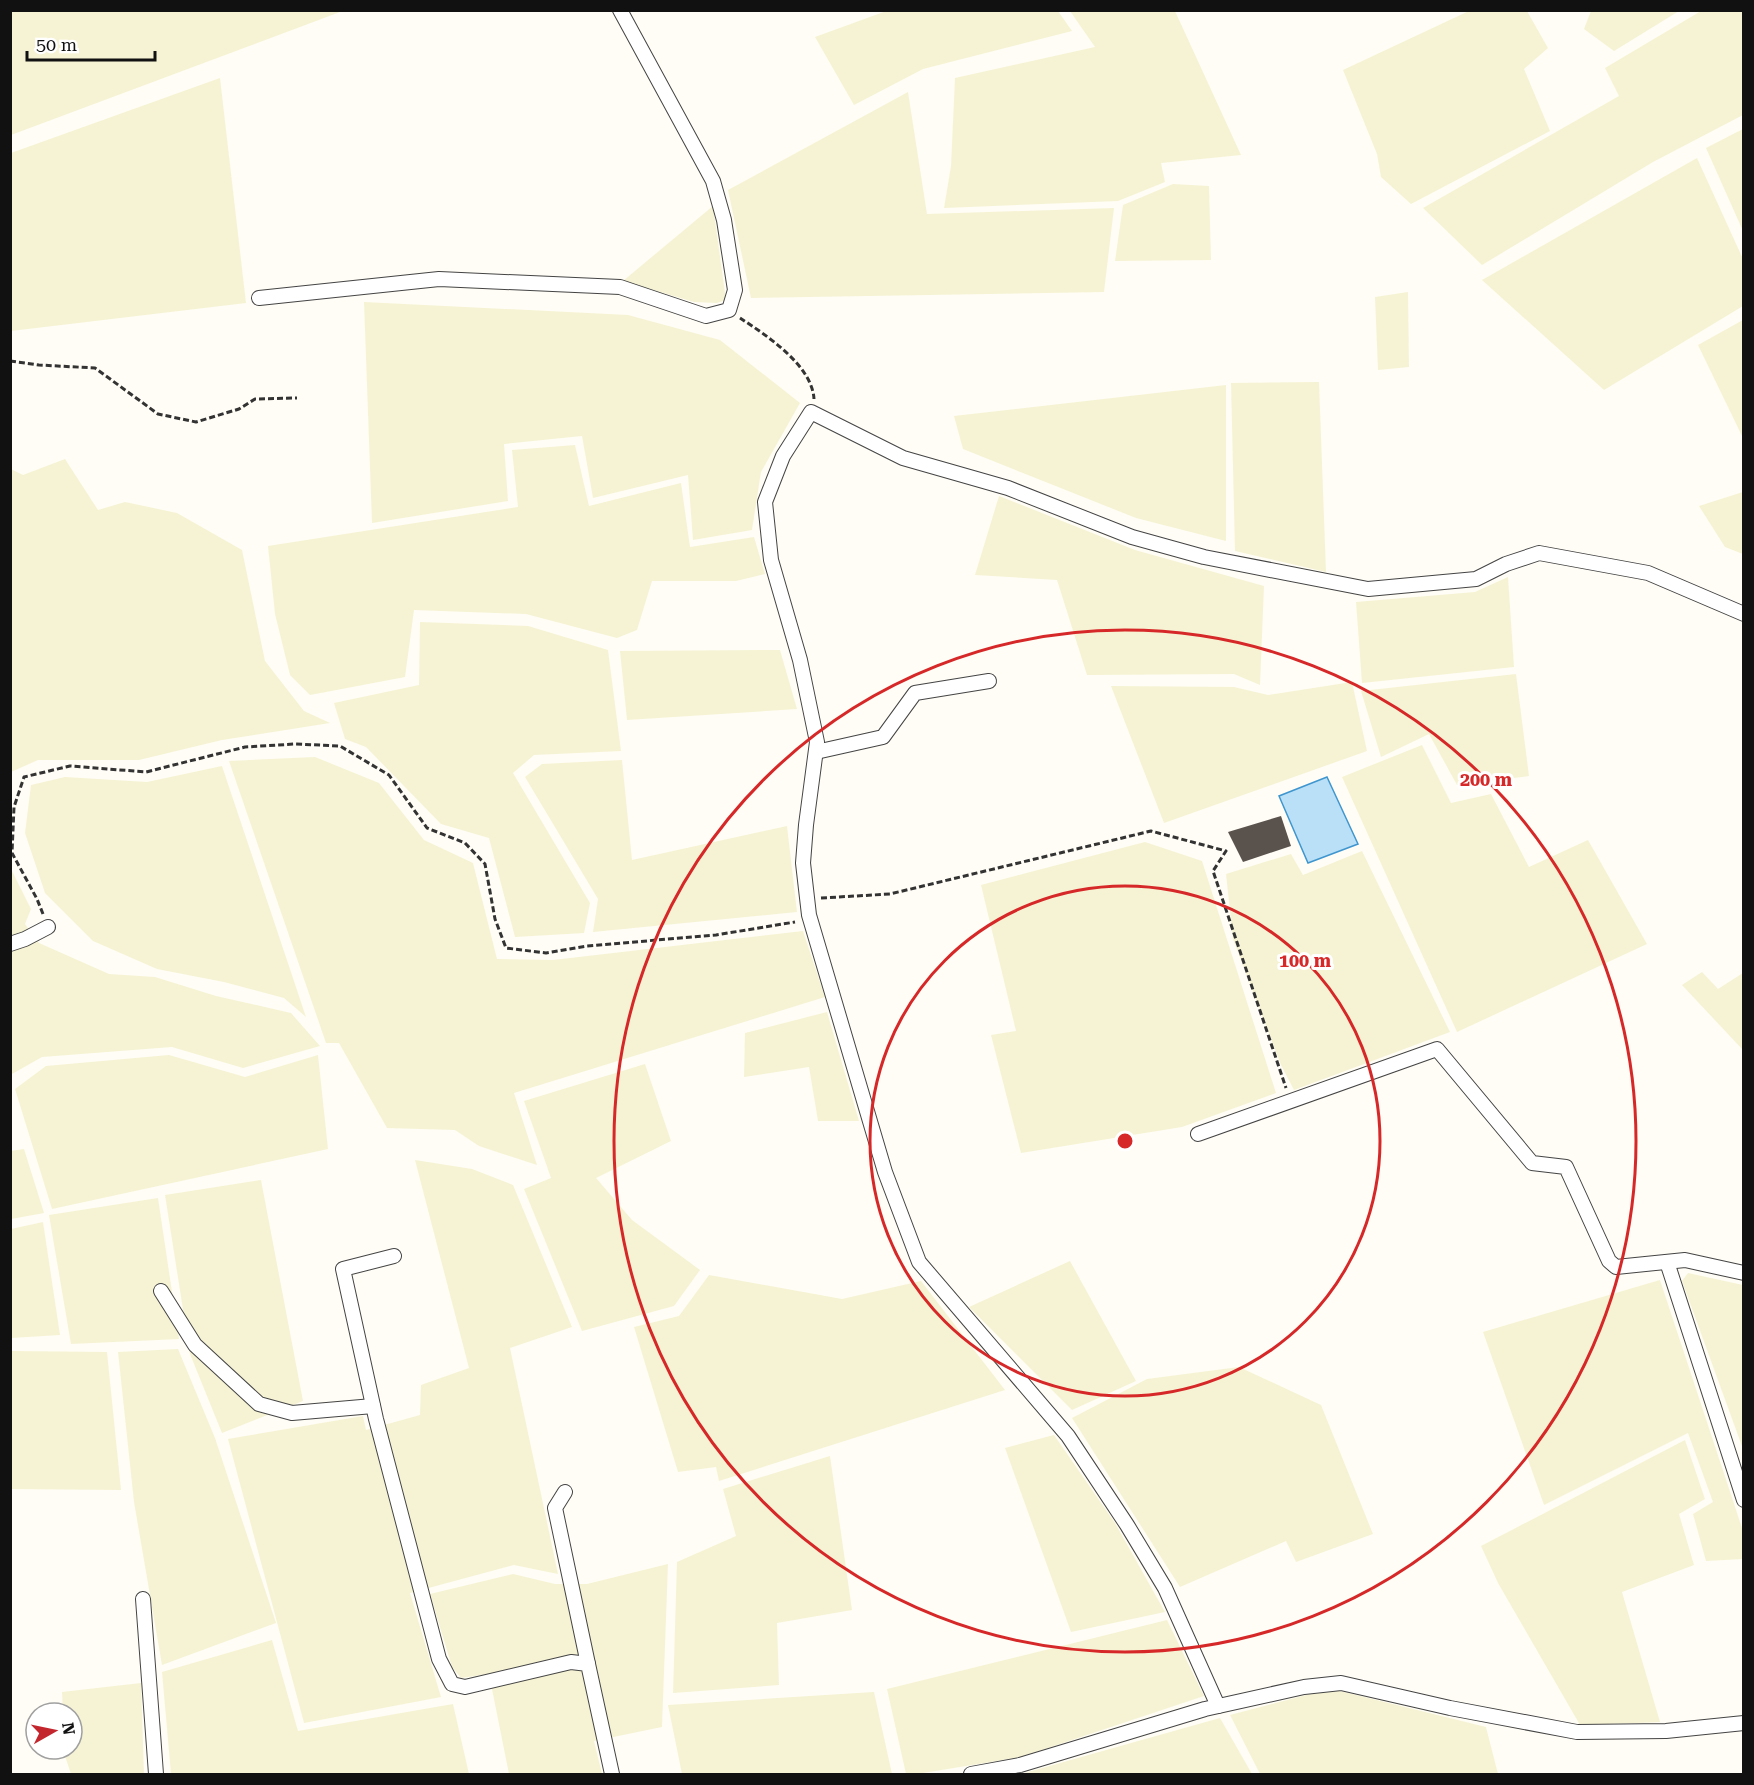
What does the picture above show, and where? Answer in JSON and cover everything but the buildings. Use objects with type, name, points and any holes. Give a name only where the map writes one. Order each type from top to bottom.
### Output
[{"type":"street","points":[[259,298],[439,279],[620,287],[706,316],[729,310],[735,290],[724,219],[713,181],[620,10]]},
{"type":"street","points":[[1218,1706],[1165,1588],[1068,1436],[919,1262],[885,1172],[810,919],[807,900],[805,844],[817,742],[800,660],[771,561],[765,502],[783,456],[812,412],[903,458],[1008,488],[1132,537],[1204,557],[1368,589],[1476,579],[1506,564],[1539,553],[1648,573],[1743,614]]},
{"type":"street","points":[[816,752],[883,737],[915,693],[989,681]]},
{"type":"street","points":[[10,944],[48,927]]},
{"type":"street","points":[[1198,1134],[1437,1049],[1532,1163],[1566,1167],[1609,1261],[1616,1267],[1685,1260],[1743,1273]]},
{"type":"street","points":[[394,1256],[343,1269],[373,1406],[439,1659],[452,1684],[465,1688],[571,1662],[588,1664]]},
{"type":"street","points":[[1667,1262],[1743,1500]]},
{"type":"street","points":[[162,1291],[195,1345],[259,1404],[292,1413],[373,1406]]},
{"type":"street","points":[[565,1492],[555,1508],[612,1774]]},
{"type":"street","points":[[143,1599],[156,1774]]},
{"type":"street","points":[[972,1774],[1020,1765],[1218,1706],[1304,1687],[1341,1683],[1450,1708],[1577,1732],[1666,1731],[1743,1723]]},
{"type":"path","points":[[729,310],[768,337],[797,365],[810,381],[814,397],[812,412]]},
{"type":"path","points":[[10,362],[95,368],[158,414],[196,422],[239,409],[255,399],[297,398]]},
{"type":"path","points":[[48,927],[37,899],[12,853],[14,807],[24,777],[70,766],[146,772],[245,747],[295,744],[340,746],[389,775],[427,828],[465,843],[485,864],[495,919],[506,948],[546,952],[587,946],[716,935],[810,919]]},
{"type":"path","points":[[807,900],[831,896],[890,894],[1151,831],[1226,851],[1213,871],[1290,1101]]},
{"type":"shaded area","points":[[11,10],[340,10],[340,12],[11,135]]},
{"type":"shaded area","points":[[889,10],[1058,11],[1072,31],[923,69],[854,105],[815,37]]},
{"type":"shaded area","points":[[1471,10],[1527,11],[1548,48],[1524,69],[1550,131],[1411,204],[1381,177],[1377,154],[1343,70]]},
{"type":"shaded area","points":[[1591,10],[1679,11],[1614,51],[1584,29]]},
{"type":"shaded area","points":[[1070,11],[1175,11],[1241,155],[1161,163],[1165,182],[1118,201],[944,208],[951,166],[955,78],[1095,47]]},
{"type":"shaded area","points":[[1701,11],[1743,11],[1743,115],[1653,162],[1482,265],[1423,208],[1619,96],[1605,68]]},
{"type":"shaded area","points":[[220,78],[246,303],[11,331],[11,153]]},
{"type":"shaded area","points":[[908,92],[927,214],[1114,208],[1104,292],[751,298],[728,190]]},
{"type":"shaded area","points":[[1743,129],[1743,231],[1706,148]]},
{"type":"shaded area","points":[[1697,158],[1743,259],[1743,306],[1604,390],[1482,280]]},
{"type":"shaded area","points":[[1173,184],[1209,186],[1211,260],[1115,261],[1123,205]]},
{"type":"shaded area","points":[[713,206],[726,300],[717,303],[694,302],[623,281]]},
{"type":"shaded area","points":[[1408,292],[1409,367],[1378,370],[1375,297]]},
{"type":"shaded area","points":[[364,302],[628,315],[720,340],[800,403],[761,472],[752,530],[693,540],[688,475],[593,498],[582,436],[504,444],[508,501],[372,523]]},
{"type":"shaded area","points":[[1743,320],[1743,438],[1698,345]]},
{"type":"shaded area","points":[[1319,382],[1326,572],[1235,551],[1231,383]]},
{"type":"shaded area","points":[[1226,385],[1226,541],[1136,518],[963,449],[954,416]]},
{"type":"shaded area","points":[[575,445],[589,506],[681,483],[690,547],[754,537],[765,574],[736,581],[652,581],[637,630],[617,638],[526,614],[414,610],[405,677],[310,695],[290,675],[275,614],[268,546],[518,507],[512,450]]},
{"type":"shaded area","points":[[65,459],[98,510],[125,502],[177,513],[242,550],[265,661],[304,711],[330,723],[222,740],[139,760],[38,760],[11,772],[11,469],[23,475]]},
{"type":"shaded area","points":[[1744,492],[1743,554],[1725,547],[1699,506]]},
{"type":"shaded area","points":[[999,496],[1135,550],[1264,586],[1260,685],[1234,674],[1087,675],[1057,580],[975,575]]},
{"type":"shaded area","points":[[1508,577],[1514,667],[1362,683],[1356,602],[1475,592]]},
{"type":"shaded area","points":[[420,622],[528,626],[608,650],[621,751],[534,755],[513,773],[590,903],[584,933],[515,937],[489,838],[441,824],[366,747],[345,739],[334,703],[419,685]]},
{"type":"shaded area","points":[[780,650],[797,709],[627,720],[620,651]]},
{"type":"shaded area","points":[[1516,674],[1529,776],[1457,785],[1429,734],[1381,757],[1361,691]]},
{"type":"shaded area","points":[[1352,682],[1367,751],[1164,823],[1111,686],[1234,687],[1268,695]]},
{"type":"shaded area","points":[[1422,745],[1451,803],[1491,794],[1529,867],[1588,840],[1647,944],[1457,1032],[1342,777]]},
{"type":"shaded area","points":[[315,757],[379,783],[424,840],[473,863],[497,959],[553,960],[803,931],[825,997],[514,1093],[537,1165],[479,1146],[455,1130],[387,1128],[339,1043],[326,1043],[229,761]]},
{"type":"shaded area","points":[[622,760],[632,860],[787,826],[797,912],[593,932],[598,899],[525,777],[542,764]]},
{"type":"shaded area","points":[[222,766],[306,1017],[284,998],[224,982],[157,969],[93,941],[45,893],[25,833],[31,785],[65,777],[147,782]]},
{"type":"shaded area","points":[[1145,842],[1202,861],[1276,1093],[1182,1127],[1021,1153],[991,1035],[1016,1031],[981,885]]},
{"type":"shaded area","points":[[1362,851],[1450,1032],[1294,1090],[1281,1065],[1233,939],[1226,874],[1291,854],[1303,875]]},
{"type":"shaded area","points":[[10,867],[31,909],[25,924],[39,943],[109,974],[155,977],[216,996],[291,1013],[320,1046],[243,1068],[172,1047],[42,1057],[12,1074]]},
{"type":"shaded area","points":[[1702,972],[1718,989],[1743,973],[1743,1050],[1682,985]]},
{"type":"shaded area","points":[[827,1012],[859,1121],[818,1121],[809,1067],[744,1077],[745,1033]]},
{"type":"shaded area","points":[[169,1055],[245,1077],[318,1055],[328,1149],[52,1209],[15,1089],[46,1066]]},
{"type":"shaded area","points":[[645,1064],[671,1141],[596,1178],[632,1220],[700,1270],[674,1306],[582,1331],[524,1189],[551,1178],[524,1101]]},
{"type":"shaded area","points":[[24,1149],[44,1213],[11,1219],[11,1151]]},
{"type":"shaded area","points":[[415,1160],[472,1169],[513,1185],[572,1327],[510,1348],[558,1574],[514,1565],[410,1593],[441,1697],[304,1723],[228,1439],[363,1416],[366,1430],[420,1415],[421,1385],[469,1368]]},
{"type":"shaded area","points":[[261,1180],[303,1401],[222,1433],[190,1354],[165,1195]]},
{"type":"shaded area","points":[[158,1198],[179,1339],[71,1344],[49,1215]]},
{"type":"shaded area","points":[[43,1222],[60,1335],[11,1338],[11,1229]]},
{"type":"shaded area","points":[[1070,1261],[1136,1381],[1072,1410],[969,1307]]},
{"type":"shaded area","points":[[1688,1273],[1743,1285],[1743,1449],[1682,1281]]},
{"type":"shaded area","points":[[709,1275],[842,1299],[921,1281],[1005,1390],[719,1481],[716,1467],[678,1472],[634,1327],[679,1316]]},
{"type":"shaded area","points":[[1660,1280],[1743,1531],[1743,1559],[1706,1561],[1693,1514],[1713,1502],[1688,1433],[1544,1505],[1483,1332]]},
{"type":"shaded area","points":[[178,1349],[215,1438],[276,1623],[162,1665],[134,1502],[118,1352]]},
{"type":"shaded area","points":[[11,1351],[107,1352],[121,1490],[11,1489]]},
{"type":"shaded area","points":[[1239,1367],[1321,1405],[1373,1534],[1296,1562],[1286,1541],[1180,1587],[1072,1418],[1147,1379]]},
{"type":"shaded area","points":[[1054,1435],[1115,1523],[1165,1612],[1071,1632],[1005,1448]]},
{"type":"shaded area","points":[[1685,1440],[1705,1499],[1679,1514],[1694,1565],[1622,1592],[1660,1722],[1580,1725],[1498,1583],[1481,1546]]},
{"type":"shaded area","points":[[830,1456],[852,1610],[777,1623],[779,1685],[673,1693],[677,1562],[736,1536],[723,1489]]},
{"type":"shaded area","points":[[668,1564],[662,1727],[594,1741],[602,1774],[509,1774],[489,1674],[461,1678],[452,1667],[430,1594],[513,1574],[555,1584],[587,1584]]},
{"type":"shaded area","points":[[1167,1620],[1204,1696],[1021,1757],[906,1774],[887,1689]]},
{"type":"shaded area","points":[[272,1640],[298,1731],[453,1704],[469,1774],[171,1774],[162,1672]]},
{"type":"shaded area","points":[[141,1683],[144,1774],[71,1774],[67,1761],[84,1761],[84,1701],[62,1701],[62,1692]]},
{"type":"shaded area","points":[[1340,1691],[1486,1727],[1498,1774],[1260,1774],[1230,1715],[1310,1694]]},
{"type":"shaded area","points":[[874,1692],[892,1774],[682,1774],[668,1705]]},
{"type":"shaded area","points":[[1220,1718],[1252,1774],[1021,1774]]},
{"type":"water","points":[[1327,777],[1358,844],[1308,863],[1279,796]]}]
